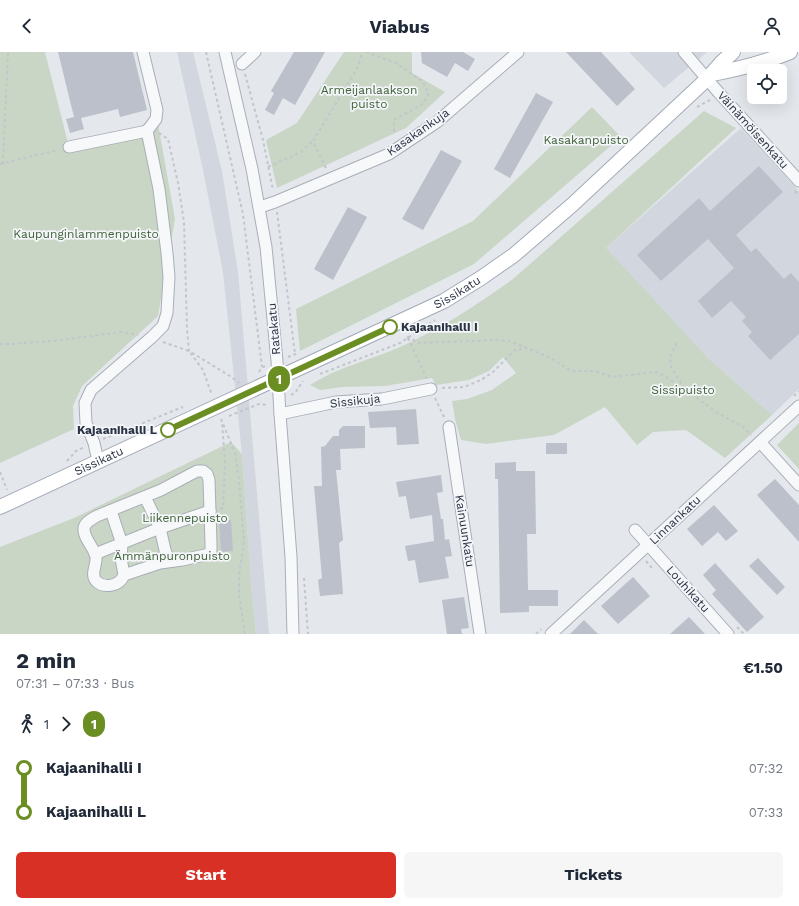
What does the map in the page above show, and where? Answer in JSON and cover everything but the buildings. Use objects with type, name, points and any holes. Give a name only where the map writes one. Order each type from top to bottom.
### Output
[{"type":"main road","name":"Sissikatu","points":[[2,501],[98,461],[444,301],[514,255],[566,210],[710,77],[721,63],[733,52]]},
{"type":"main road","points":[[710,77],[790,52]]},
{"type":"street","points":[[69,147],[147,131],[156,119],[157,110],[143,52]]},
{"type":"street","name":"Ratakatu","points":[[225,52],[260,207],[266,247],[277,361],[291,557],[293,634]]},
{"type":"street","points":[[242,64],[256,52]]},
{"type":"street","name":"Kasakankuja","points":[[260,207],[388,154],[437,122],[518,52]]},
{"type":"street","name":"Väinämöisenkatu","points":[[684,52],[710,77],[751,129],[799,180]]},
{"type":"street","points":[[98,461],[94,443],[86,423],[85,404],[91,390],[163,326],[167,313],[169,277],[159,189],[147,131]]},
{"type":"street","name":"Sissikuja","points":[[280,414],[336,402],[382,399],[431,389]]},
{"type":"street","name":"Linnankatu","points":[[551,634],[648,545],[755,438],[799,406]]},
{"type":"street","name":"Kainuunkatu","points":[[449,427],[480,634]]},
{"type":"street","points":[[755,438],[799,485]]},
{"type":"street","points":[[111,511],[122,544],[121,558],[124,575],[121,581],[112,585],[101,584],[96,581],[93,576],[96,563],[95,554],[85,534],[85,525],[97,516],[145,497],[197,471],[207,474],[209,480],[210,554],[160,563],[124,575]]},
{"type":"street","points":[[145,497],[160,528],[168,558],[173,561]]},
{"type":"street","points":[[95,554],[160,528],[210,511]]},
{"type":"street","name":"Louhikatu","points":[[635,530],[728,634]]},
{"type":"path","points":[[8,52],[1,164],[69,147]]},
{"type":"path","points":[[206,52],[243,214],[262,367]]},
{"type":"path","points":[[268,167],[301,152],[313,141],[358,67],[362,52]]},
{"type":"path","points":[[366,52],[396,63],[422,81],[429,93],[424,103],[394,120],[394,134]]},
{"type":"path","points":[[147,131],[161,133],[168,140],[178,183],[184,222],[189,351],[203,370],[212,395],[205,398]]},
{"type":"path","points":[[313,141],[327,169]]},
{"type":"path","points":[[0,344],[53,341],[121,332],[152,337],[189,351],[230,376],[240,384],[233,387]]},
{"type":"path","points":[[449,427],[407,337],[420,343],[494,340],[509,341],[549,356],[571,371],[595,370],[612,377],[657,372],[684,388],[716,412],[743,427],[755,438]]},
{"type":"path","points":[[677,343],[670,357],[671,367],[684,388]]},
{"type":"path","points":[[431,389],[464,386],[481,380],[493,372],[515,350],[528,348]]},
{"type":"path","points":[[256,376],[262,367],[295,354],[298,358]]},
{"type":"path","points":[[66,461],[76,451],[183,407]]},
{"type":"path","points":[[210,511],[224,508],[225,462],[221,419],[235,453],[239,480],[244,541],[239,574],[239,595],[245,634]]},
{"type":"path","points":[[0,472],[8,492],[2,501]]},
{"type":"shaded area","points":[[177,52],[193,52],[222,171],[238,272],[269,634],[256,634],[242,454],[223,272],[203,170]]},
{"type":"shaded area","points":[[629,52],[707,52],[664,88]]},
{"type":"shaded area","points":[[741,128],[799,191],[799,389],[772,415],[708,358],[693,342],[675,350],[606,248]]},
{"type":"green space","name":"Kaupunginlammenpuisto","points":[[0,52],[45,52],[69,147],[158,124],[175,219],[158,316],[82,386],[73,406],[74,429],[0,463]]},
{"type":"green space","name":"Armeijanlaakson puisto","points":[[344,52],[411,52],[412,73],[445,92],[406,128],[277,188],[266,140],[297,123]]},
{"type":"green space","name":"Kasakanpuisto","points":[[592,107],[621,137],[474,264],[300,351],[296,309],[473,221]]},
{"type":"green space","name":"Sissipuisto","points":[[704,111],[736,128],[606,248],[708,358],[772,415],[725,458],[686,430],[653,432],[637,445],[605,407],[554,435],[486,444],[461,440],[452,401],[467,399],[492,390],[516,373],[503,357],[489,371],[469,380],[436,385],[432,378],[385,386],[343,387],[320,390],[310,385],[332,373],[389,352],[415,340],[458,316],[513,279]]},
{"type":"green space","points":[[799,423],[799,469],[777,445]]},
{"type":"green space","name":"Ämmänpuronpuisto","points":[[231,442],[242,454],[256,634],[0,634],[0,547],[74,518]]},
{"type":"bus line","name":"1","points":[[168,430],[390,327]]},
{"type":"place","name":"Kajaanihalli I","points":[[390,327]]},
{"type":"place","name":"Kajaanihalli L","points":[[168,430]]},
{"type":"park label","name":"Liikennepuisto","points":[[185,518]]}]
